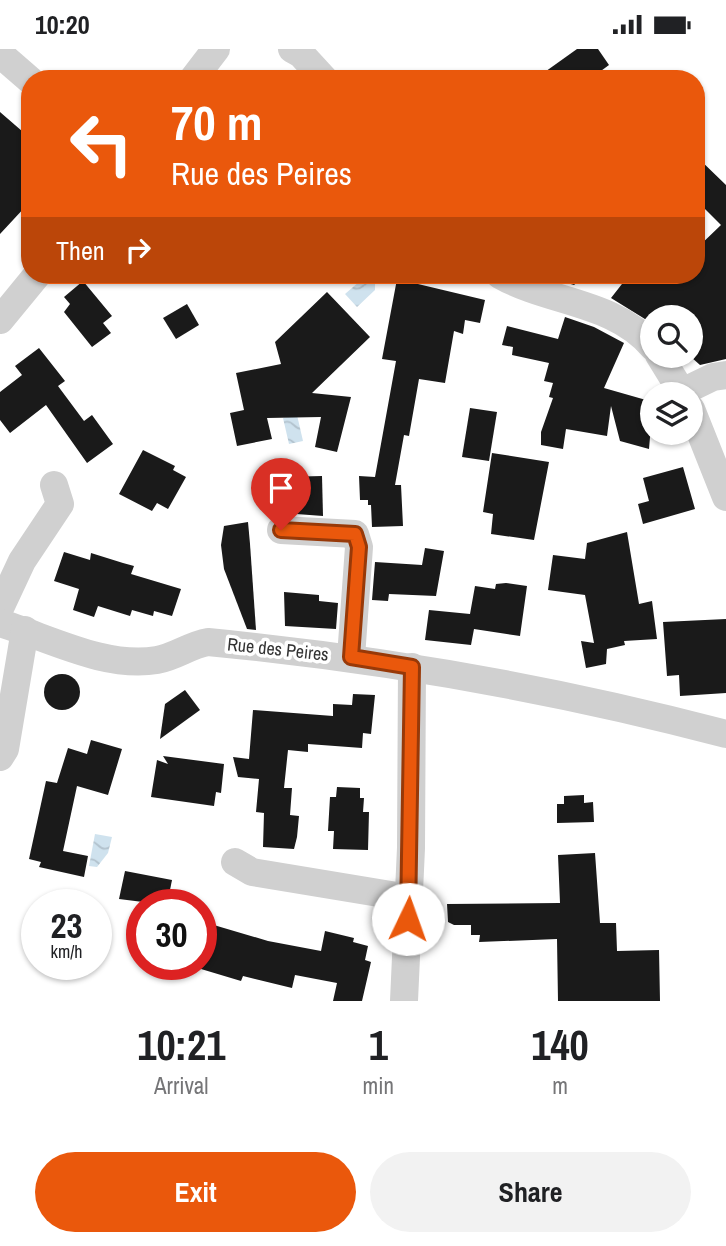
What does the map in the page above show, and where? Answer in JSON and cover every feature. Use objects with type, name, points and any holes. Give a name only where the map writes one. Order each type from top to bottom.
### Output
[{"type":"street","points":[[200,70],[216,49]]},
{"type":"street","points":[[292,49],[301,54],[316,70]]},
{"type":"street","points":[[0,54],[21,72]]},
{"type":"street","points":[[0,320],[30,284]]},
{"type":"street","points":[[515,284],[609,314],[640,334]]},
{"type":"street","points":[[703,384],[713,377],[726,375]]},
{"type":"street","points":[[703,442],[726,498]]},
{"type":"street","points":[[0,608],[22,561],[60,504],[54,485]]},
{"type":"street","points":[[281,530],[355,534],[358,559],[351,657]]},
{"type":"street","points":[[0,757],[5,749],[12,627]]},
{"type":"street","name":"Rue des Peires","points":[[12,627],[126,662],[160,659],[194,644],[208,642],[351,657],[499,682],[726,734]]},
{"type":"street","points":[[404,1001],[409,898],[412,667]]},
{"type":"street","points":[[234,862],[252,872],[409,898]]},
{"type":"water","points":[[357,284],[375,284],[375,290],[357,307],[345,294]]},
{"type":"water","points":[[297,415],[303,441],[289,444],[283,418]]},
{"type":"water","points":[[95,834],[112,837],[108,853],[97,867],[89,866]]},
{"type":"building","points":[[577,49],[598,49],[609,65],[602,70],[548,70]]},
{"type":"building","points":[[0,112],[21,130],[21,211],[0,234]]},
{"type":"building","points":[[705,165],[726,185],[726,359],[703,364],[703,305],[640,305],[640,316],[611,298],[622,284],[705,284],[705,240],[721,225],[705,209]]},
{"type":"building","points":[[79,284],[85,284],[112,316],[103,323],[111,333],[92,347],[64,312],[70,304],[64,297]]},
{"type":"building","points":[[396,284],[418,284],[485,300],[480,323],[465,320],[463,334],[454,331],[445,383],[419,379],[409,436],[404,435],[395,485],[401,485],[403,526],[372,527],[371,505],[368,505],[368,500],[360,500],[359,476],[375,477],[396,361],[382,359]]},
{"type":"building","points":[[327,292],[370,337],[312,393],[351,397],[337,452],[315,447],[321,417],[267,418],[272,439],[237,446],[230,413],[244,410],[236,373],[281,364],[275,342]]},
{"type":"building","points":[[187,304],[199,325],[176,339],[163,318]]},
{"type":"building","points":[[565,317],[594,327],[624,343],[604,388],[640,398],[640,445],[649,445],[649,449],[620,441],[611,406],[607,436],[566,429],[563,449],[541,445],[541,432],[553,398],[549,397],[553,383],[544,381],[549,363],[512,355],[513,347],[502,345],[507,326],[558,339]]},
{"type":"building","points":[[39,348],[65,381],[58,386],[84,421],[92,415],[113,444],[87,463],[46,405],[10,433],[0,420],[0,392],[22,375],[15,366]]},
{"type":"building","points":[[470,408],[497,412],[489,461],[462,457]]},
{"type":"building","points":[[143,450],[175,466],[173,470],[186,477],[168,509],[157,503],[152,511],[119,494]]},
{"type":"building","points":[[492,453],[549,462],[534,540],[491,534],[493,514],[483,512]]},
{"type":"building","points":[[683,467],[695,509],[643,524],[638,504],[649,501],[643,478]]},
{"type":"building","points":[[322,476],[323,516],[283,513],[283,477]]},
{"type":"building","points":[[248,522],[256,630],[247,629],[224,569],[221,545],[224,526]]},
{"type":"building","points":[[627,532],[639,604],[652,601],[657,639],[624,641],[625,645],[607,649],[606,664],[586,668],[581,641],[594,643],[585,595],[548,590],[553,555],[585,559],[587,543]]},
{"type":"building","points":[[425,548],[444,551],[436,596],[389,594],[388,601],[372,600],[375,562],[422,565]]},
{"type":"building","points":[[64,552],[90,560],[91,553],[134,566],[131,574],[181,589],[172,616],[154,611],[153,616],[132,610],[130,616],[98,606],[94,617],[73,610],[79,589],[54,581]]},
{"type":"building","points":[[496,584],[527,586],[520,636],[474,629],[471,645],[425,640],[429,610],[470,614],[475,586],[495,589]]},
{"type":"building","points":[[284,592],[319,595],[319,601],[338,603],[336,629],[285,626]]},
{"type":"building","points":[[726,619],[726,693],[680,696],[679,675],[667,676],[663,622]]},
{"type":"building","points":[[62,674],[75,679],[80,692],[75,705],[62,710],[49,705],[44,692],[49,679]]},
{"type":"building","points":[[185,690],[200,710],[160,739],[165,704]]},
{"type":"building","points":[[353,694],[375,695],[371,734],[363,733],[362,748],[308,744],[308,752],[288,750],[284,788],[292,788],[290,815],[299,816],[294,849],[263,847],[264,813],[256,812],[259,779],[238,777],[233,757],[249,759],[253,710],[333,716],[333,704],[352,705]]},
{"type":"building","points":[[91,740],[122,749],[108,795],[77,786],[63,851],[88,856],[84,877],[39,867],[41,862],[29,859],[46,781],[57,783],[68,748],[87,754]]},
{"type":"building","points":[[163,756],[224,764],[221,793],[216,792],[214,806],[151,797],[157,760],[168,764]]},
{"type":"building","points":[[337,787],[360,788],[360,798],[364,798],[363,812],[369,812],[368,850],[333,849],[334,831],[328,831],[330,797],[336,797]]},
{"type":"building","points":[[584,795],[584,803],[593,802],[594,822],[557,823],[557,804],[564,804],[564,796]]},
{"type":"building","points":[[595,853],[600,923],[616,923],[617,951],[659,950],[660,1001],[558,1001],[557,939],[479,942],[480,935],[471,935],[471,925],[454,925],[448,922],[447,904],[560,903],[558,855]]},
{"type":"building","points":[[125,871],[172,880],[170,889],[126,889],[126,900],[119,899]]},
{"type":"building","points":[[217,926],[268,941],[321,951],[325,931],[354,938],[353,942],[368,946],[365,960],[371,962],[362,1001],[333,1001],[337,983],[295,975],[292,988],[243,976],[241,981],[217,974]]},
{"type":"route","points":[[281,530],[337,530],[355,534],[359,547],[351,657],[412,667],[408,919]]}]
